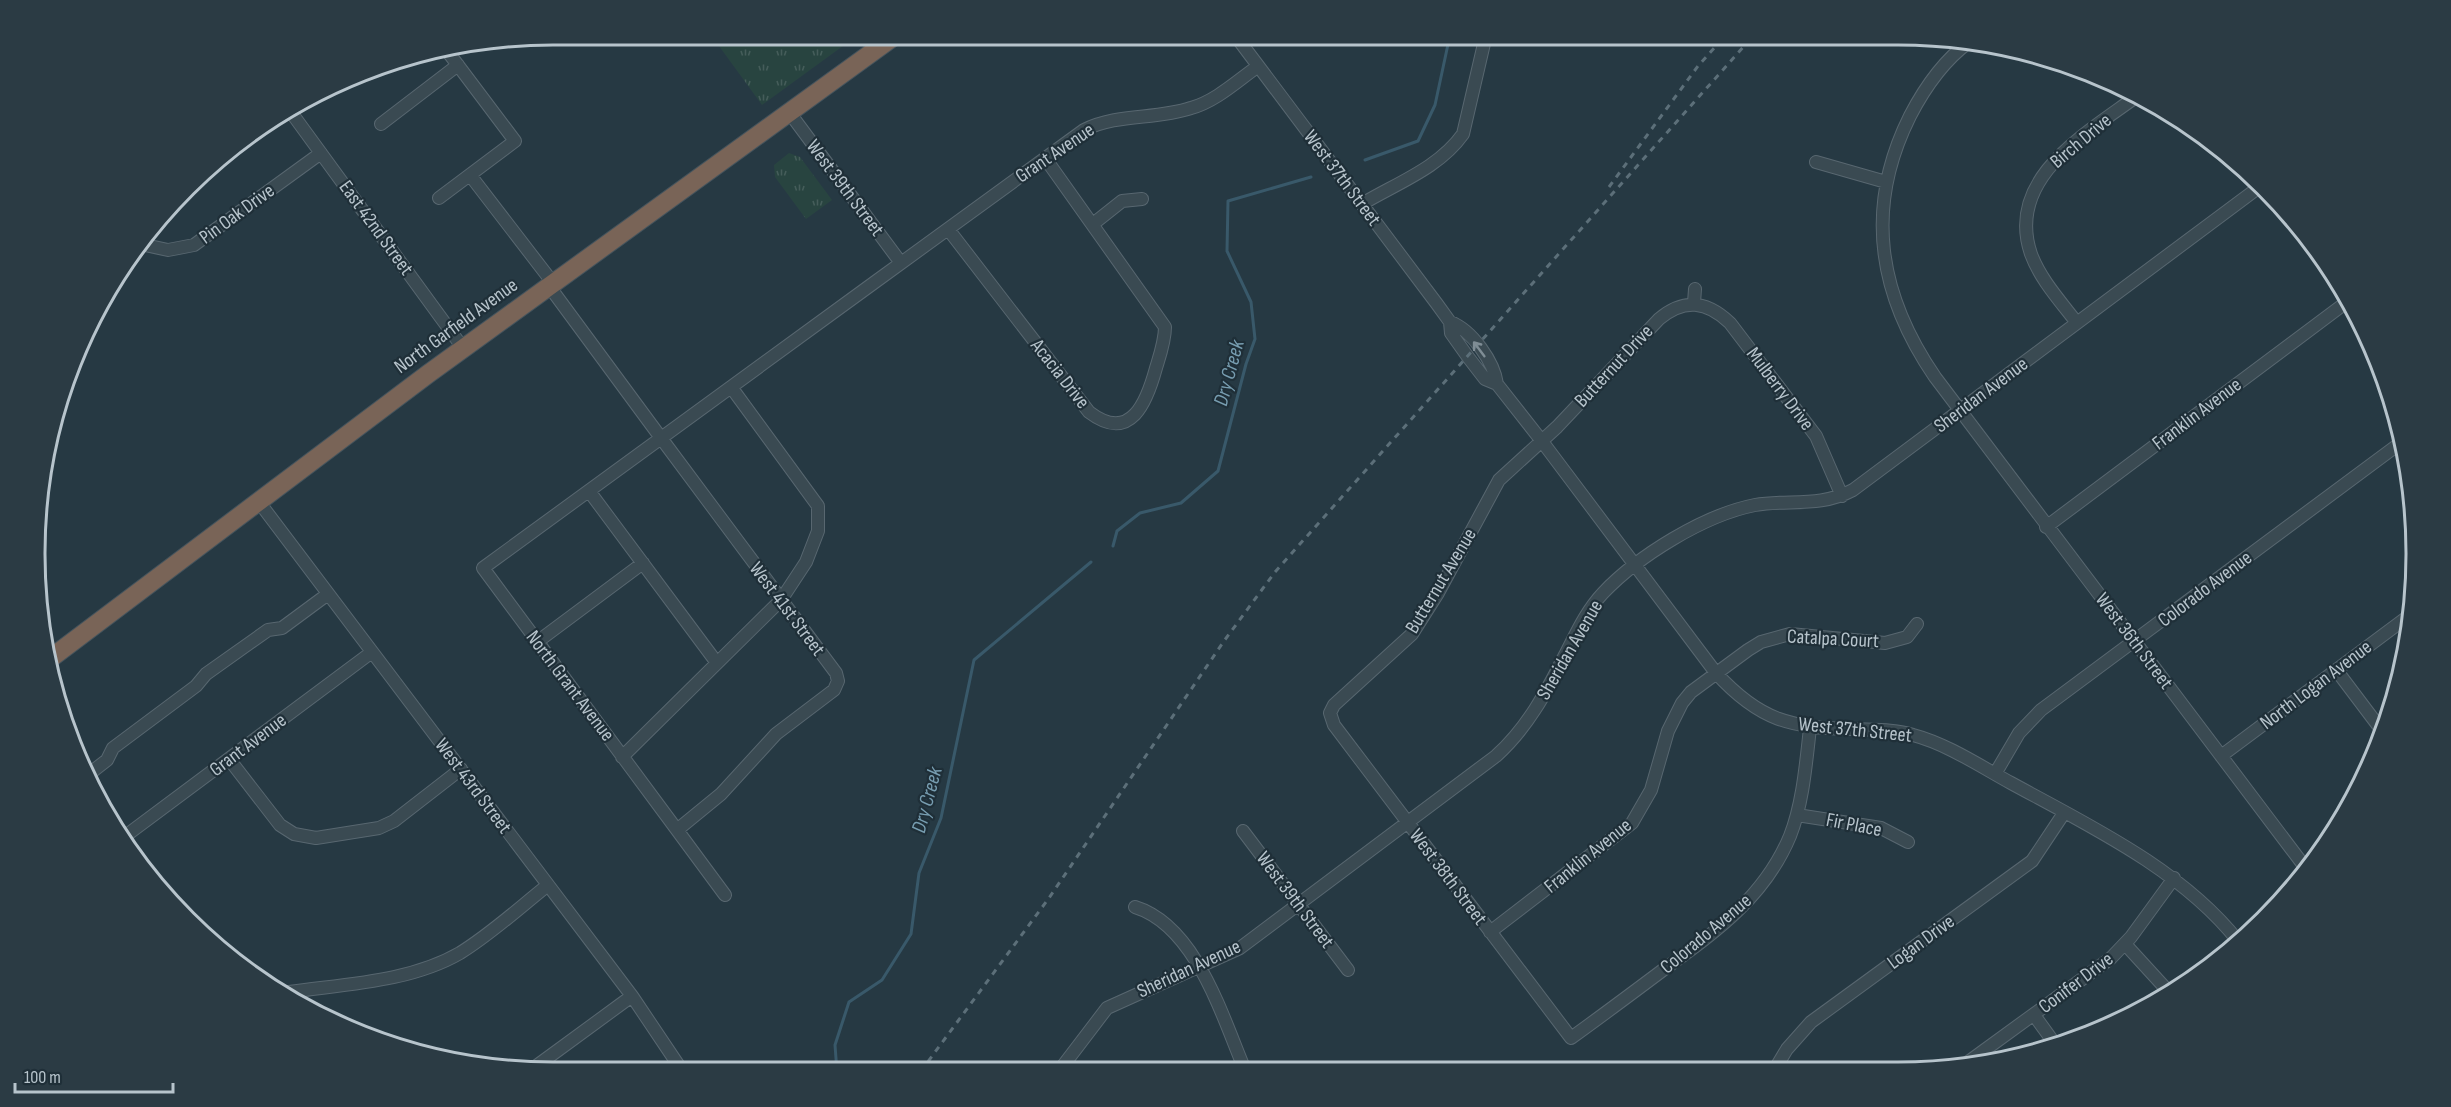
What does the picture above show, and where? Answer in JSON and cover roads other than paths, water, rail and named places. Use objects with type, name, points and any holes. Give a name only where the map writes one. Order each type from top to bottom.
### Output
[{"type":"highway","name":"North Garfield Avenue","points":[[55,655],[463,348],[881,45]]},
{"type":"street","name":"West 37th Street","points":[[1242,45],[1450,322],[1460,325],[1478,346],[1495,371],[1497,384],[1716,674],[1733,692],[1755,709],[1780,720],[1810,728],[1874,730],[1913,735],[1951,750],[2174,878],[2214,913],[2233,936]]},
{"type":"street","points":[[1362,204],[1441,159],[1463,134],[1483,45]]},
{"type":"street","points":[[1956,48],[1931,80],[1903,131],[1886,182],[1883,212],[1884,243],[1891,290],[1898,313],[1921,357],[1960,411]]},
{"type":"street","points":[[439,198],[514,141],[451,56]]},
{"type":"street","points":[[381,124],[458,65]]},
{"type":"street","name":"Grant Avenue","points":[[900,263],[1084,130],[1098,123],[1192,108],[1218,95],[1257,67]]},
{"type":"street","name":"Birch Drive","points":[[2077,323],[2031,255],[2027,229],[2032,197],[2041,177],[2055,159],[2130,101]]},
{"type":"street","name":"West 39th Street","points":[[789,112],[900,263]]},
{"type":"street","name":"East 42nd Street","points":[[294,116],[463,348]]},
{"type":"street","name":"Pin Oak Drive","points":[[149,245],[168,250],[194,245],[321,153]]},
{"type":"street","name":"Acacia Drive","points":[[948,229],[1083,405],[1095,416],[1117,422],[1132,416],[1147,399],[1165,327],[1045,158]]},
{"type":"street","points":[[1816,162],[1886,182]]},
{"type":"street","name":"West 41st Street","points":[[470,175],[661,438],[836,673],[838,681],[834,690],[776,734],[721,794],[677,830]]},
{"type":"street","name":"Sheridan Avenue","points":[[1066,1062],[1107,1008],[1240,948],[1508,746],[1529,720],[1547,692],[1590,610],[1602,594],[1636,566],[1689,530],[1734,511],[1756,505],[1818,502],[1842,496],[1868,481],[2253,191]]},
{"type":"street","points":[[1093,224],[1122,201],[1143,199]]},
{"type":"street","name":"North Grant Avenue","points":[[731,387],[818,506],[818,531],[806,562],[781,600],[622,757],[483,568],[900,263]]},
{"type":"street","points":[[1694,303],[1695,289]]},
{"type":"street","name":"Butternut Drive","points":[[1541,440],[1557,427],[1659,319],[1672,309],[1694,303]]},
{"type":"street","name":"Mulberry Drive","points":[[1694,303],[1712,309],[1733,328],[1816,436],[1842,496]]},
{"type":"street","name":"Franklin Avenue","points":[[2046,527],[2342,306]]},
{"type":"street","name":"West 36th Street","points":[[1960,411],[2301,862]]},
{"type":"street","name":"Butternut Avenue","points":[[1330,713],[1334,705],[1412,634],[1438,593],[1499,480],[1541,440]]},
{"type":"street","name":"Colorado Avenue","points":[[1995,774],[2019,733],[2041,710],[2395,447]]},
{"type":"street","points":[[589,491],[717,663]]},
{"type":"street","name":"West 43rd Street","points":[[259,502],[632,996],[676,1062]]},
{"type":"street","points":[[537,642],[643,563]]},
{"type":"street","points":[[94,770],[107,760],[114,748],[196,686],[206,674],[268,630],[282,628],[328,594]]},
{"type":"street","name":"North Logan Avenue","points":[[2221,756],[2402,621]]},
{"type":"street","name":"Catalpa Court","points":[[1716,674],[1748,650],[1776,637],[1810,634],[1885,643],[1907,637],[1917,624]]},
{"type":"street","name":"Grant Avenue","points":[[129,833],[372,652]]},
{"type":"street","points":[[2337,671],[2377,723]]},
{"type":"street","name":"Franklin Avenue","points":[[1490,932],[1632,823],[1651,790],[1674,716],[1691,692],[1716,674]]},
{"type":"street","name":"West 38th Street","points":[[1330,713],[1334,724],[1407,823],[1571,1038]]},
{"type":"street","name":"Colorado Avenue","points":[[1571,1038],[1720,928],[1751,900],[1779,859],[1797,815],[1810,728]]},
{"type":"street","points":[[622,757],[725,895]]},
{"type":"street","points":[[230,759],[280,825],[294,834],[308,837],[379,828],[394,820],[460,769]]},
{"type":"street","name":"Logan Drive","points":[[1779,1062],[1787,1049],[1811,1022],[2032,861],[2064,813]]},
{"type":"street","name":"Fir Place","points":[[1797,815],[1881,828],[1908,842]]},
{"type":"street","name":"West 39th Street","points":[[1243,831],[1348,970]]},
{"type":"street","name":"Conifer Drive","points":[[1977,1056],[2125,944],[2174,878]]},
{"type":"street","points":[[295,991],[407,974],[437,963],[472,945],[548,885]]},
{"type":"street","points":[[1135,907],[1150,912],[1182,942],[1201,967],[1242,1062]]},
{"type":"street","points":[[2125,944],[2163,987]]},
{"type":"street","points":[[542,1062],[632,996]]},
{"type":"street","points":[[2034,1015],[2051,1038]]},
{"type":"waterway","name":"Dry Creek","points":[[1365,160],[1418,141],[1435,105],[1448,45]]},
{"type":"waterway","name":"Dry Creek","points":[[1113,546],[1117,531],[1140,513],[1181,503],[1218,471],[1246,364],[1255,339],[1251,302],[1227,251],[1228,201],[1311,177]]},
{"type":"waterway","name":"Dry Creek","points":[[836,1062],[835,1045],[849,1002],[882,980],[911,934],[919,873],[941,818],[974,660],[1091,562]]},
{"type":"railway","points":[[1609,187],[1698,66],[1717,45]]},
{"type":"railway","points":[[928,1062],[1049,898],[1224,641],[1275,572],[1745,45]]}]
